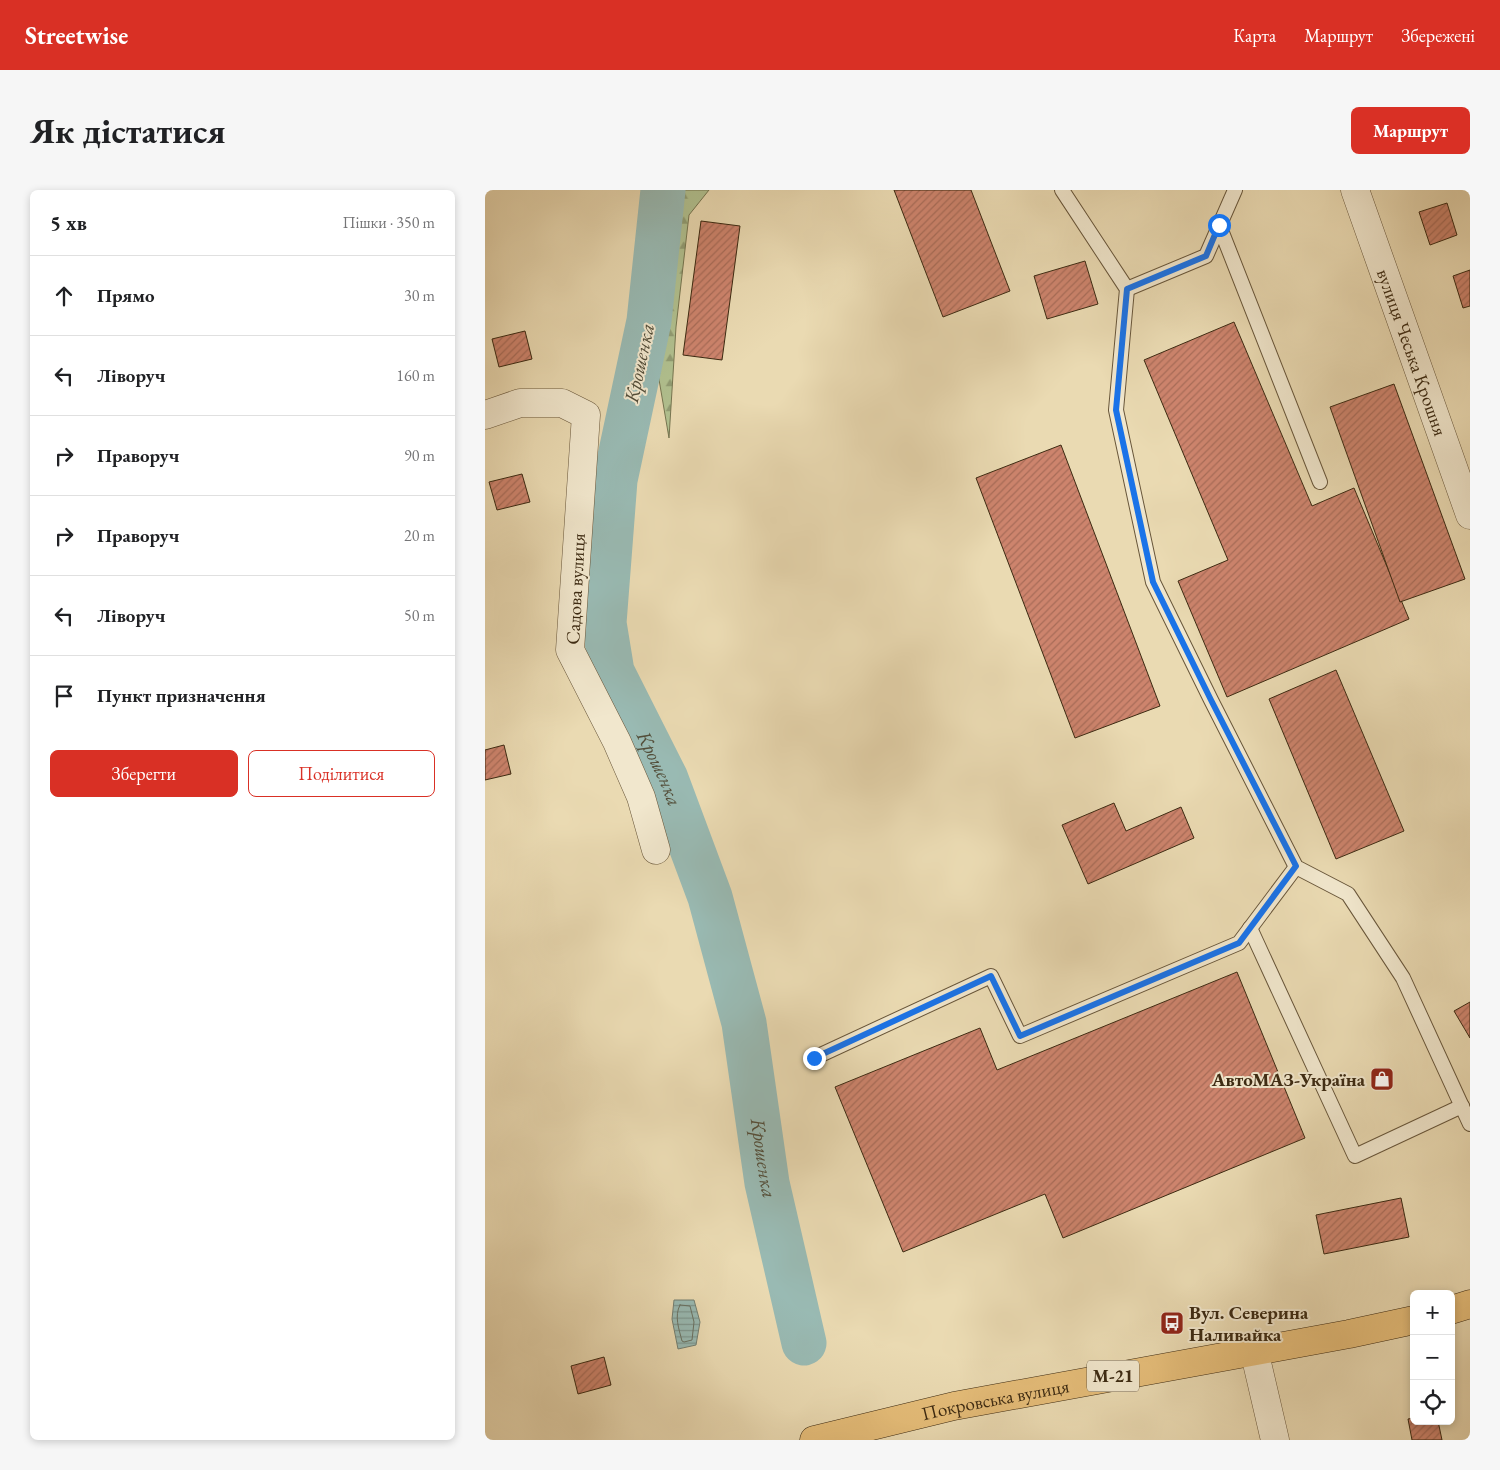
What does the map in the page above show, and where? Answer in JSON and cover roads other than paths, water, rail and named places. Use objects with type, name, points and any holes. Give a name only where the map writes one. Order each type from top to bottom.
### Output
[{"type":"highway","points":[[1455,1309],[1470,1304]]},
{"type":"highway","name":"Покровська вулиця","points":[[814,1440],[954,1406],[1349,1334],[1410,1321]]},
{"type":"street","name":"вулиця Чеська Крошня","points":[[1355,190],[1470,515]]},
{"type":"street","name":"Садова вулиця","points":[[485,415],[520,403],[562,403],[585,416],[570,650],[617,742],[641,797],[656,850]]},
{"type":"street","points":[[1255,1350],[1275,1440]]},
{"type":"lane","points":[[1062,190],[1127,289],[1116,410],[1153,582],[1296,866],[1348,894],[1403,978],[1470,1124]]},
{"type":"lane","points":[[1127,289],[1206,256],[1235,190]]},
{"type":"lane","points":[[1219,225],[1319,482]]},
{"type":"lane","points":[[814,1058],[991,976],[1020,1036],[1239,943],[1296,866]]},
{"type":"lane","points":[[1250,928],[1355,1156],[1462,1106]]},
{"type":"water","points":[[674,1300],[694,1300],[700,1322],[696,1345],[678,1349],[672,1319]]},
{"type":"waterway","name":"Крошенка","points":[[663,190],[649,321],[615,480],[604,623],[612,672],[666,779],[710,897],[744,1023],[767,1183],[804,1343]]},
{"type":"place","name":"АвтоМАЗ-Україна","points":[[1382,1079]]},
{"type":"place","name":"Вул. Северина Наливайка","points":[[1172,1323]]}]
